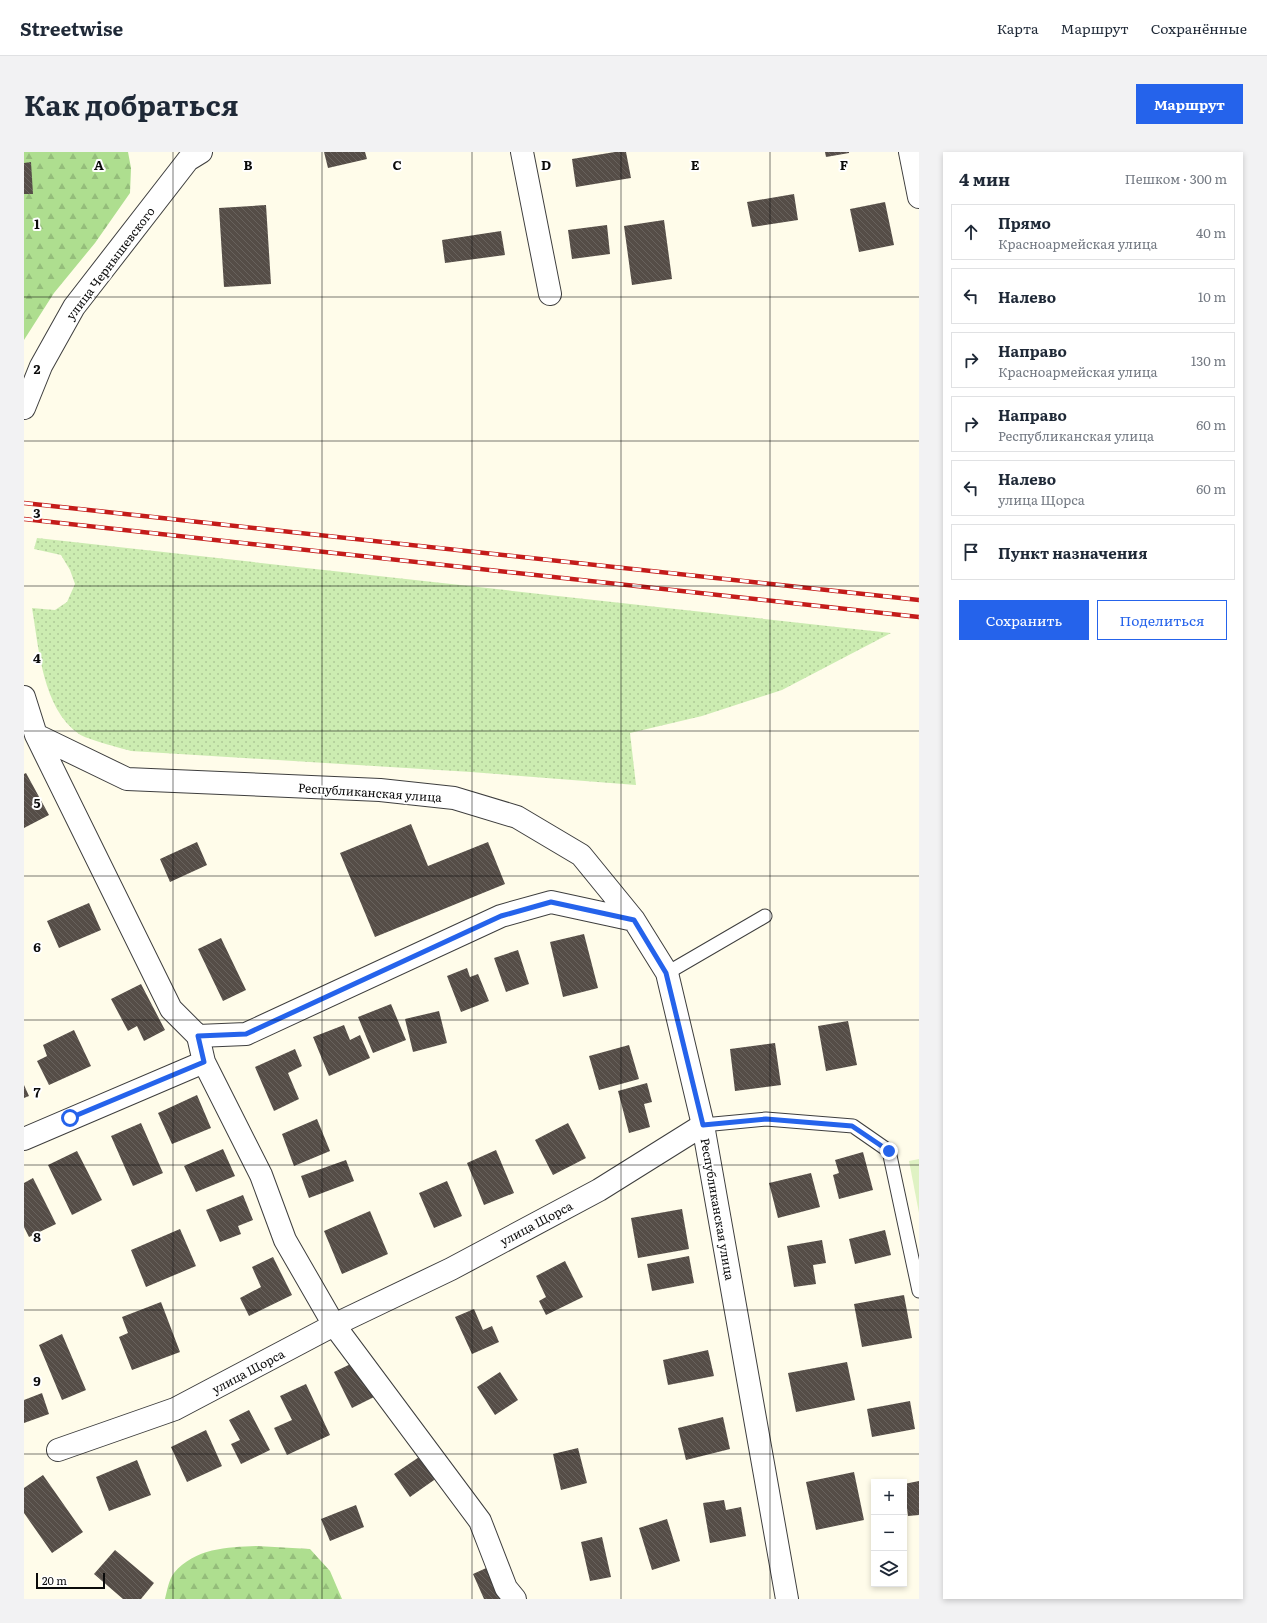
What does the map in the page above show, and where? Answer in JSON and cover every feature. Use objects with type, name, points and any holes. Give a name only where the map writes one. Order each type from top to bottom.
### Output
[{"type":"street","points":[[522,152],[550,294]]},
{"type":"street","points":[[910,152],[919,197]]},
{"type":"street","name":"улица Чернышевского","points":[[24,408],[40,366],[74,307],[190,154]]},
{"type":"street","points":[[24,697],[30,737],[171,1009],[198,1036],[204,1062],[261,1175],[285,1240],[334,1325],[480,1521],[506,1588],[515,1599]]},
{"type":"street","name":"Республиканская улица","points":[[30,737],[127,779],[380,790],[454,798],[517,817],[581,855],[634,920],[666,973],[703,1125],[787,1599]]},
{"type":"street","points":[[198,1036],[246,1034],[501,916],[551,902],[634,920]]},
{"type":"street","points":[[24,1139],[204,1062]]},
{"type":"street","name":"улица Щорса","points":[[58,1450],[175,1409],[334,1325],[451,1269],[599,1190],[703,1125]]},
{"type":"lane","points":[[666,973],[765,916]]},
{"type":"lane","name":"улица Щорса","points":[[703,1125],[766,1119],[852,1126],[889,1151],[919,1291]]},
{"type":"green space","points":[[24,152],[128,152],[131,168],[130,193],[95,243],[54,293],[24,340]]},
{"type":"green space","points":[[37,538],[891,633],[782,690],[702,716],[630,733],[636,785],[471,772],[131,751],[96,741],[79,734],[67,723],[57,709],[44,676],[32,608],[55,610],[67,602],[75,584],[70,570],[61,555],[34,549]]},
{"type":"green space","points":[[919,1159],[919,1213],[909,1161]]},
{"type":"green space","points":[[257,1546],[310,1549],[330,1571],[342,1599],[165,1599],[168,1585],[172,1576],[182,1565],[192,1558],[212,1550]]},
{"type":"building","points":[[324,152],[365,152],[367,159],[328,168]]},
{"type":"building","points":[[615,152],[626,152],[631,178],[576,187],[572,159]]},
{"type":"building","points":[[825,152],[849,152],[849,153],[826,157]]},
{"type":"building","points":[[31,162],[33,194],[24,194],[24,163]]},
{"type":"building","points":[[794,194],[798,220],[752,227],[747,202]]},
{"type":"building","points":[[885,202],[894,245],[859,252],[850,209]]},
{"type":"building","points":[[266,205],[271,284],[224,287],[219,208]]},
{"type":"building","points":[[664,220],[672,279],[632,285],[624,226]]},
{"type":"building","points":[[607,225],[610,254],[572,259],[568,230]]},
{"type":"building","points":[[501,231],[505,255],[445,263],[442,240]]},
{"type":"building","points":[[26,773],[49,815],[24,828],[24,774]]},
{"type":"building","points":[[411,824],[428,866],[488,842],[505,884],[375,937],[340,853]]},
{"type":"building","points":[[197,842],[207,865],[170,882],[160,859]]},
{"type":"building","points":[[89,903],[101,930],[59,948],[47,921]]},
{"type":"building","points":[[584,934],[598,988],[563,997],[550,942]]},
{"type":"building","points":[[221,938],[246,990],[223,1001],[198,949]]},
{"type":"building","points":[[518,950],[529,984],[506,992],[494,958]]},
{"type":"building","points":[[467,968],[470,977],[478,974],[489,1001],[461,1012],[447,976]]},
{"type":"building","points":[[141,984],[165,1030],[144,1041],[137,1026],[128,1031],[111,999]]},
{"type":"building","points":[[391,1004],[406,1040],[373,1053],[358,1017]]},
{"type":"building","points":[[439,1011],[447,1043],[413,1052],[405,1019]]},
{"type":"building","points":[[848,1021],[857,1065],[826,1071],[818,1026]]},
{"type":"building","points":[[344,1025],[350,1040],[360,1035],[370,1058],[329,1076],[313,1037]]},
{"type":"building","points":[[74,1030],[91,1066],[49,1085],[37,1061],[47,1056],[43,1045]]},
{"type":"building","points":[[775,1043],[781,1085],[735,1091],[730,1049]]},
{"type":"building","points":[[629,1045],[639,1079],[599,1090],[589,1056]]},
{"type":"building","points":[[295,1049],[302,1066],[288,1073],[299,1099],[274,1111],[255,1067]]},
{"type":"building","points":[[647,1083],[652,1102],[644,1104],[650,1127],[629,1133],[618,1091]]},
{"type":"building","points":[[24,1085],[29,1096],[24,1098]]},
{"type":"building","points":[[197,1095],[211,1128],[172,1144],[158,1113]]},
{"type":"building","points":[[317,1119],[330,1151],[294,1166],[282,1134]]},
{"type":"building","points":[[141,1123],[163,1173],[133,1186],[111,1136]]},
{"type":"building","points":[[568,1123],[586,1158],[553,1175],[535,1140]]},
{"type":"building","points":[[223,1149],[235,1176],[196,1192],[184,1166]]},
{"type":"building","points":[[496,1150],[514,1193],[484,1205],[467,1163]]},
{"type":"building","points":[[77,1151],[102,1200],[72,1215],[48,1165]]},
{"type":"building","points":[[863,1152],[873,1190],[839,1199],[833,1175],[839,1173],[835,1160]]},
{"type":"building","points":[[346,1160],[354,1181],[309,1198],[301,1176]]},
{"type":"building","points":[[811,1173],[820,1207],[778,1218],[769,1183]]},
{"type":"building","points":[[33,1178],[56,1224],[29,1237],[24,1227],[24,1183]]},
{"type":"building","points":[[447,1181],[462,1216],[434,1228],[419,1193]]},
{"type":"building","points":[[243,1195],[253,1220],[238,1226],[241,1234],[220,1242],[206,1210]]},
{"type":"building","points":[[682,1209],[689,1249],[638,1258],[631,1218]]},
{"type":"building","points":[[370,1211],[388,1254],[342,1274],[324,1231]]},
{"type":"building","points":[[180,1229],[196,1266],[146,1287],[131,1250]]},
{"type":"building","points":[[885,1230],[891,1255],[855,1264],[849,1239]]},
{"type":"building","points":[[822,1240],[826,1263],[813,1265],[816,1284],[794,1287],[787,1246]]},
{"type":"building","points":[[689,1256],[694,1283],[652,1291],[647,1264]]},
{"type":"building","points":[[273,1257],[292,1295],[249,1316],[240,1298],[261,1287],[252,1267]]},
{"type":"building","points":[[565,1261],[583,1297],[546,1315],[539,1301],[546,1297],[536,1276]]},
{"type":"building","points":[[904,1295],[912,1338],[862,1347],[854,1304]]},
{"type":"building","points":[[161,1302],[180,1352],[132,1370],[119,1337],[128,1333],[122,1317]]},
{"type":"building","points":[[474,1309],[483,1330],[492,1326],[499,1342],[472,1354],[455,1317]]},
{"type":"building","points":[[62,1334],[86,1390],[62,1400],[39,1345]]},
{"type":"building","points":[[708,1350],[714,1376],[668,1385],[663,1360]]},
{"type":"building","points":[[361,1359],[378,1395],[352,1408],[334,1372]]},
{"type":"building","points":[[847,1362],[855,1400],[796,1412],[788,1373]]},
{"type":"building","points":[[500,1372],[518,1400],[495,1415],[477,1387]]},
{"type":"building","points":[[306,1384],[330,1435],[287,1455],[274,1428],[292,1420],[280,1396]]},
{"type":"building","points":[[42,1393],[49,1414],[24,1423],[24,1400]]},
{"type":"building","points":[[910,1401],[915,1429],[872,1437],[867,1409]]},
{"type":"building","points":[[249,1410],[270,1450],[241,1464],[231,1444],[240,1440],[229,1420]]},
{"type":"building","points":[[723,1417],[730,1449],[686,1460],[678,1428]]},
{"type":"building","points":[[206,1430],[222,1466],[187,1482],[171,1447]]},
{"type":"building","points":[[578,1448],[587,1483],[561,1490],[553,1454]]},
{"type":"building","points":[[428,1451],[444,1473],[410,1497],[394,1474]]},
{"type":"building","points":[[137,1460],[151,1495],[109,1511],[96,1477]]},
{"type":"building","points":[[854,1472],[864,1520],[816,1530],[806,1482]]},
{"type":"building","points":[[43,1475],[83,1532],[52,1553],[24,1513],[24,1488]]},
{"type":"building","points":[[919,1481],[919,1515],[908,1516],[907,1483]]},
{"type":"building","points":[[724,1500],[726,1510],[741,1507],[746,1536],[710,1543],[703,1503]]},
{"type":"building","points":[[356,1505],[364,1527],[330,1541],[321,1519]]},
{"type":"building","points":[[667,1519],[680,1561],[652,1570],[639,1528]]},
{"type":"building","points":[[602,1537],[611,1577],[590,1581],[581,1542]]},
{"type":"building","points":[[115,1550],[154,1583],[141,1599],[123,1599],[94,1574]]},
{"type":"building","points":[[504,1560],[522,1599],[484,1599],[473,1574]]},
{"type":"railway","points":[[24,503],[919,600]]},
{"type":"railway","points":[[24,519],[919,617]]},
{"type":"route","points":[[70,1118],[204,1062],[198,1036],[246,1034],[501,916],[551,902],[634,920],[666,973],[703,1125],[766,1119],[852,1126],[889,1151]]}]
